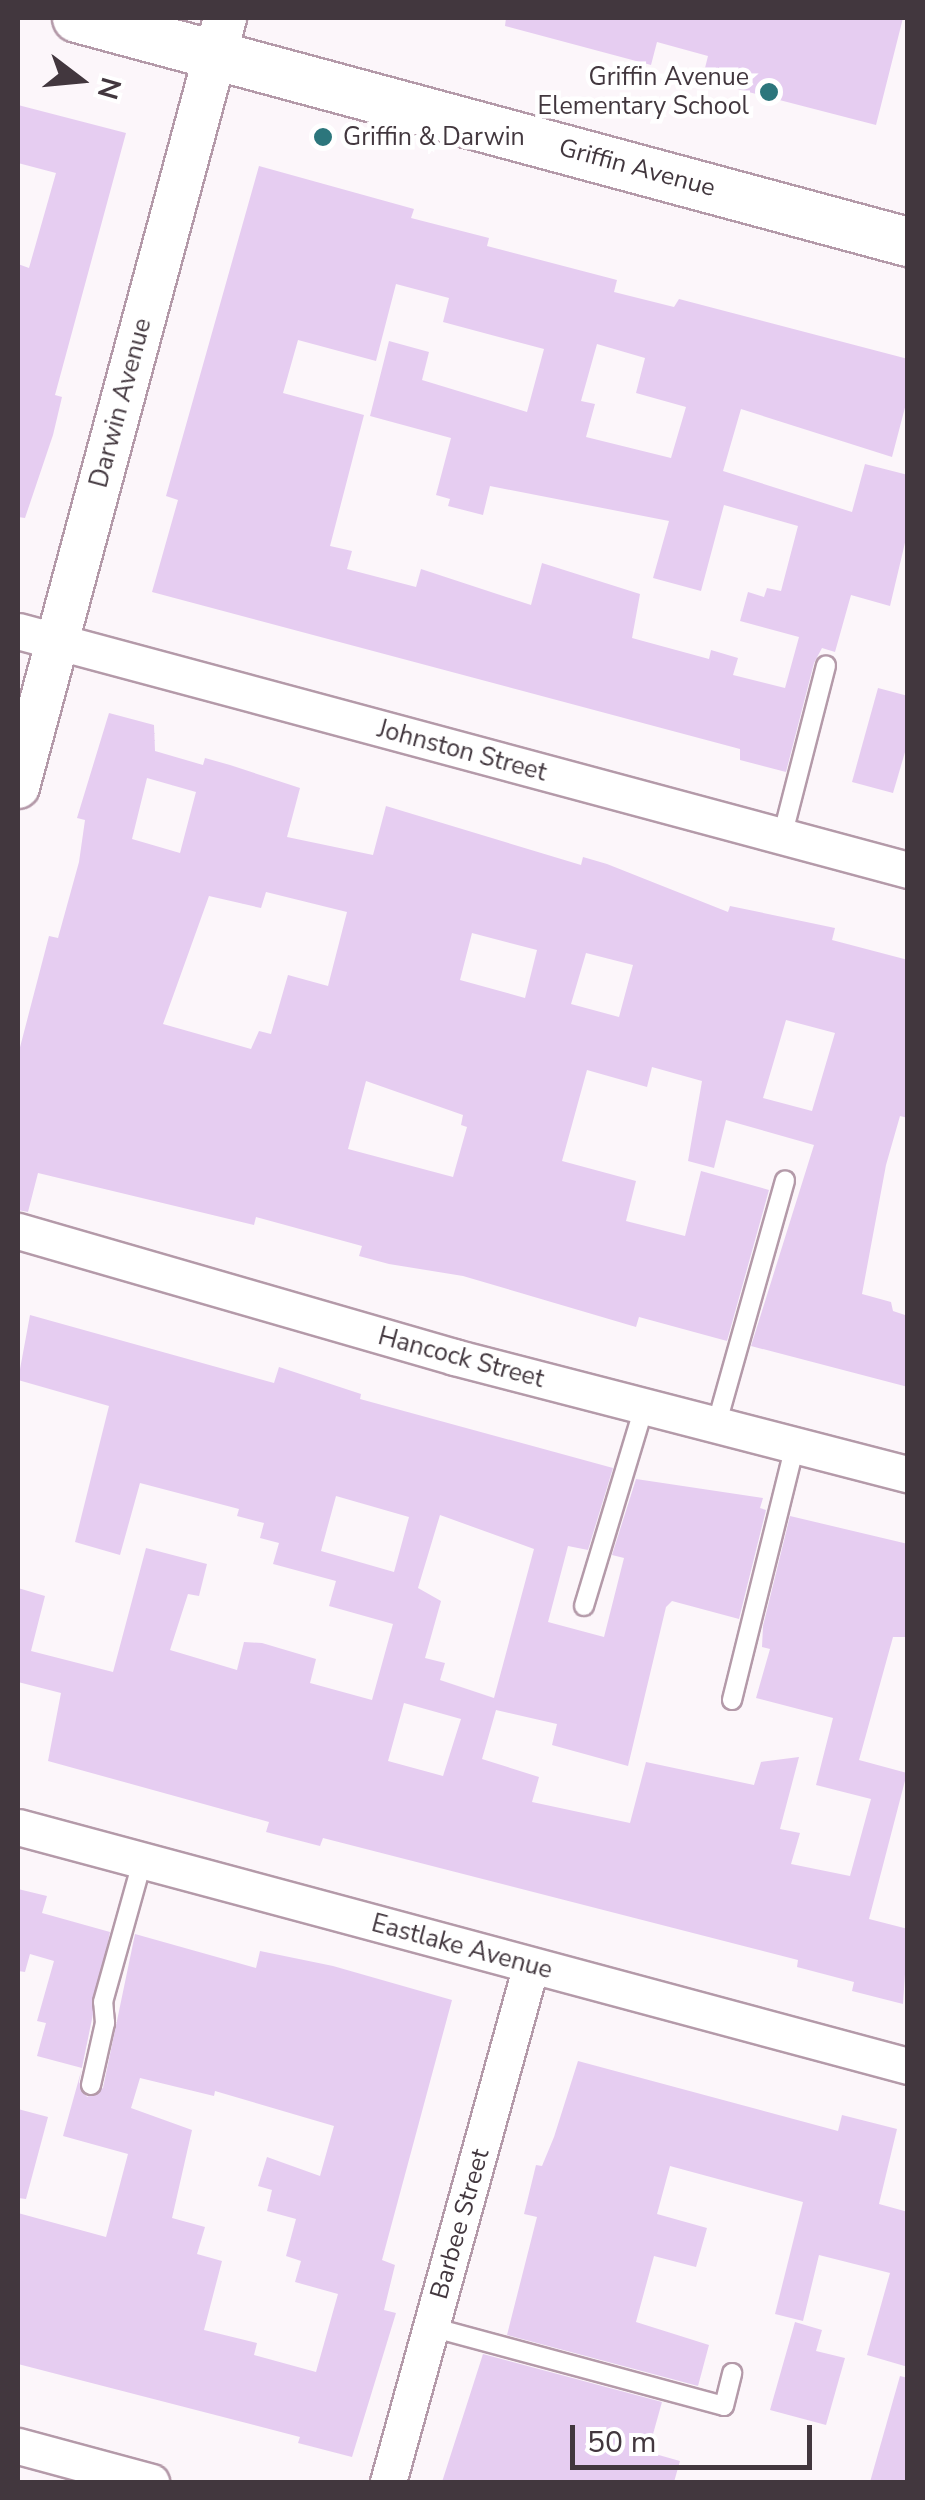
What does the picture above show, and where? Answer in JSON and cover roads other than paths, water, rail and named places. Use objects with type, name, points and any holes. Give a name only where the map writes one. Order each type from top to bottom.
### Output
[{"type":"main road","name":"Griffin Avenue","points":[[77,18],[220,35],[908,242]]},
{"type":"street","name":"Darwin Avenue","points":[[18,788],[37,636],[220,35]]},
{"type":"street","name":"Johnston Street","points":[[37,636],[908,870]]},
{"type":"street","name":"Hancock Street","points":[[18,1231],[644,1407],[908,1474]]},
{"type":"street","name":"Eastlake Avenue","points":[[18,1827],[908,2066]]},
{"type":"street","name":"Barbee Street","points":[[388,2482],[531,1965]]},
{"type":"street","points":[[18,2446],[151,2482]]},
{"type":"lane","points":[[782,837],[826,666]]},
{"type":"lane","points":[[716,1426],[786,1181]]},
{"type":"lane","points":[[584,1606],[644,1407]]},
{"type":"lane","points":[[732,1700],[795,1446]]},
{"type":"lane","points":[[92,2085],[105,2023],[103,2002],[142,1862]]},
{"type":"lane","points":[[431,2327],[724,2406],[732,2372]]},
{"type":"place","name":"Griffin Avenue Elementary School","points":[[769,92]]},
{"type":"place","name":"Griffin & Darwin","points":[[323,137]]}]
